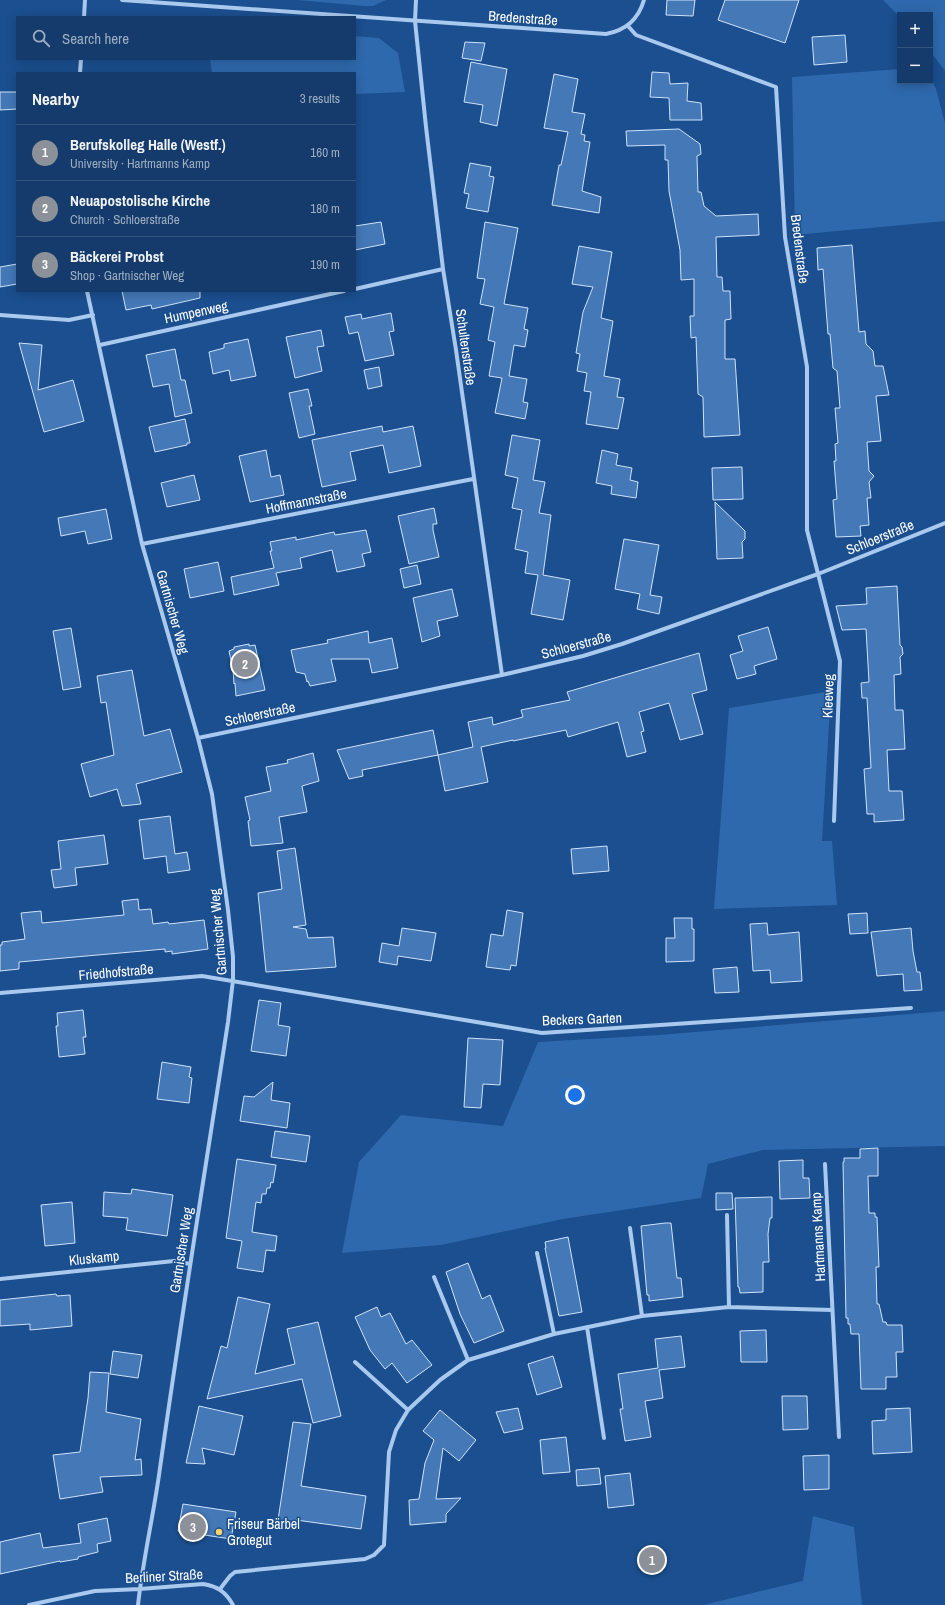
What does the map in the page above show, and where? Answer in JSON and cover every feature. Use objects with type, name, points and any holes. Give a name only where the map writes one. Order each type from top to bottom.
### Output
[{"type":"street","points":[[84,0],[84,16]]},
{"type":"street","name":"Bredenstraße","points":[[122,0],[344,16]]},
{"type":"street","points":[[414,21],[416,0]]},
{"type":"street","points":[[628,26],[642,7],[644,0]]},
{"type":"street","name":"Bredenstraße","points":[[356,17],[606,34],[618,32],[628,26],[636,35],[776,87],[785,237],[807,367],[807,530],[818,574]]},
{"type":"street","name":"Schultenstraße","points":[[414,21],[443,269],[456,350],[502,675]]},
{"type":"street","points":[[80,72],[81,60]]},
{"type":"street","points":[[356,289],[443,269]]},
{"type":"street","name":"Gartnischer Weg","points":[[87,292],[100,345],[142,544],[198,738],[212,794],[233,958],[233,980],[228,1022],[190,1264],[155,1508],[138,1605]]},
{"type":"street","name":"Humpenweg","points":[[100,345],[339,292]]},
{"type":"street","points":[[0,315],[69,320],[93,315]]},
{"type":"street","name":"Hoffmannstraße","points":[[142,544],[474,479]]},
{"type":"street","name":"Schloerstraße","points":[[198,738],[502,675],[583,656],[622,644],[818,574],[945,523]]},
{"type":"street","name":"Kleeweg","points":[[818,574],[840,661],[834,821]]},
{"type":"street","name":"Friedhofstraße","points":[[0,993],[202,976],[233,980]]},
{"type":"street","name":"Beckers Garten","points":[[233,980],[542,1033],[911,1008]]},
{"type":"street","name":"Hartmanns Kamp","points":[[826,1164],[839,1437]]},
{"type":"street","points":[[726,1215],[729,1307]]},
{"type":"street","points":[[630,1228],[642,1316]]},
{"type":"street","points":[[537,1254],[554,1334]]},
{"type":"street","name":"Kluskamp","points":[[0,1279],[174,1261],[190,1264]]},
{"type":"street","points":[[434,1277],[468,1360]]},
{"type":"street","points":[[355,1362],[408,1410],[440,1380],[468,1360],[554,1334],[642,1316],[729,1307],[832,1310]]},
{"type":"street","points":[[587,1327],[604,1438]]},
{"type":"street","name":"Berliner Straße","points":[[29,1605],[96,1590],[140,1590],[203,1584],[213,1585],[220,1589],[235,1572],[365,1559],[374,1555],[384,1545],[389,1452],[396,1430],[408,1410]]},
{"type":"street","points":[[220,1589],[230,1599],[233,1605]]},
{"type":"shaded area","points":[[297,0],[386,0],[373,6],[364,6]]},
{"type":"shaded area","points":[[883,0],[945,0],[945,71],[933,55],[933,12],[897,12],[897,14]]},
{"type":"shaded area","points":[[356,36],[379,38],[398,53],[405,92],[356,94],[356,72],[212,72],[210,60],[356,60]]},
{"type":"shaded area","points":[[897,69],[897,84],[933,84],[933,82],[945,123],[945,221],[795,235],[792,77]]},
{"type":"shaded area","points":[[831,691],[822,841],[832,841],[837,905],[714,909],[729,708]]},
{"type":"shaded area","points":[[945,1011],[945,1146],[763,1150],[708,1164],[701,1198],[563,1219],[441,1245],[342,1253],[359,1162],[401,1115],[503,1126],[538,1042],[659,1035]]},
{"type":"shaded area","points":[[813,1516],[854,1527],[862,1605],[703,1605],[803,1581]]},
{"type":"building","points":[[667,0],[695,0],[693,16],[666,15]]},
{"type":"building","points":[[725,0],[799,0],[785,43],[718,20]]},
{"type":"building","points":[[845,35],[847,62],[814,65],[812,37]]},
{"type":"building","points":[[465,42],[485,43],[481,61],[462,58]]},
{"type":"building","points":[[471,62],[507,69],[497,126],[480,122],[483,105],[464,102]]},
{"type":"building","points":[[652,72],[669,73],[670,84],[688,83],[687,101],[701,103],[702,120],[670,120],[669,98],[650,97]]},
{"type":"building","points":[[554,74],[578,79],[572,112],[585,114],[581,134],[585,135],[584,141],[590,142],[582,191],[601,197],[599,213],[552,205],[559,165],[561,165],[568,132],[544,128]]},
{"type":"building","points":[[0,92],[16,92],[16,109],[0,110]]},
{"type":"building","points":[[679,129],[700,144],[701,154],[697,156],[698,192],[701,192],[704,206],[716,216],[758,214],[759,235],[716,237],[717,277],[722,277],[723,291],[730,291],[731,319],[725,320],[725,359],[735,359],[740,435],[704,437],[703,397],[698,394],[696,337],[691,338],[690,316],[694,316],[694,279],[681,280],[680,250],[669,191],[668,160],[665,160],[665,145],[627,146],[626,131]]},
{"type":"building","points":[[470,163],[491,167],[489,176],[494,177],[488,212],[466,208],[469,194],[464,193]]},
{"type":"building","points":[[381,222],[385,244],[356,250],[356,226]]},
{"type":"building","points":[[485,222],[518,228],[504,304],[528,308],[524,329],[528,330],[525,347],[514,345],[509,376],[527,379],[523,402],[528,403],[525,419],[495,413],[502,378],[489,376],[495,342],[488,340],[494,307],[480,304],[485,279],[477,278]]},
{"type":"building","points":[[852,245],[859,332],[865,331],[866,344],[873,351],[875,366],[883,366],[889,395],[876,396],[881,441],[867,442],[869,471],[874,476],[869,482],[871,498],[867,498],[869,525],[860,526],[861,536],[836,537],[833,500],[837,499],[834,461],[836,461],[835,444],[838,443],[835,408],[840,408],[837,371],[833,368],[830,334],[828,334],[823,269],[818,270],[817,248]]},
{"type":"building","points":[[579,246],[612,252],[601,318],[613,321],[604,376],[620,379],[617,397],[624,398],[618,429],[586,424],[591,392],[584,391],[587,373],[577,371],[580,354],[576,353],[583,312],[593,287],[572,284]]},
{"type":"building","points":[[16,264],[16,284],[0,287],[0,267]]},
{"type":"building","points":[[122,292],[200,292],[200,298],[152,309],[151,305],[126,310]]},
{"type":"building","points":[[391,313],[394,331],[389,332],[394,355],[365,361],[358,332],[349,334],[345,317],[361,314],[362,319]]},
{"type":"building","points":[[321,330],[324,346],[317,347],[322,371],[295,378],[286,337]]},
{"type":"building","points":[[248,339],[256,376],[231,381],[229,370],[213,374],[209,352],[224,348],[224,344]]},
{"type":"building","points":[[19,343],[42,345],[38,390],[73,380],[84,421],[44,432]]},
{"type":"building","points":[[175,349],[181,380],[185,380],[192,413],[175,417],[169,384],[153,387],[146,355]]},
{"type":"building","points":[[379,367],[382,386],[368,389],[364,370]]},
{"type":"building","points":[[308,389],[312,406],[309,406],[315,434],[299,438],[289,393]]},
{"type":"building","points":[[185,419],[190,443],[155,452],[149,427]]},
{"type":"building","points":[[382,426],[383,432],[413,426],[421,466],[389,473],[383,445],[350,452],[356,480],[322,487],[312,440]]},
{"type":"building","points":[[512,435],[540,440],[533,480],[545,482],[539,513],[551,515],[543,575],[570,580],[563,620],[531,614],[538,575],[525,573],[528,552],[515,549],[522,510],[512,508],[518,478],[505,475]]},
{"type":"building","points":[[266,450],[271,477],[280,475],[284,495],[250,502],[239,456]]},
{"type":"building","points":[[602,450],[618,454],[616,465],[632,468],[630,480],[638,482],[636,498],[611,494],[612,486],[596,483]]},
{"type":"building","points":[[742,467],[743,499],[713,500],[712,468]]},
{"type":"building","points":[[194,475],[200,500],[167,507],[161,483]]},
{"type":"building","points":[[715,502],[745,531],[745,539],[742,542],[743,558],[717,559]]},
{"type":"building","points":[[434,508],[437,524],[433,524],[433,530],[439,557],[409,564],[398,516]]},
{"type":"building","points":[[106,509],[112,539],[88,544],[85,531],[61,536],[58,518]]},
{"type":"building","points":[[366,530],[371,552],[362,554],[365,566],[337,572],[332,550],[300,558],[302,568],[276,573],[279,585],[234,595],[231,577],[274,568],[270,551],[272,551],[270,542],[296,537],[296,540],[334,532],[335,535]]},
{"type":"building","points":[[624,539],[659,545],[650,595],[662,597],[659,614],[637,609],[640,594],[615,589]]},
{"type":"building","points":[[218,562],[224,591],[190,598],[184,569]]},
{"type":"building","points":[[417,565],[421,584],[404,588],[400,569]]},
{"type":"building","points":[[897,586],[900,645],[902,647],[903,654],[900,657],[901,674],[894,675],[895,710],[903,710],[905,749],[887,750],[889,791],[902,791],[904,820],[874,822],[874,814],[867,814],[864,769],[871,768],[867,698],[862,698],[861,683],[869,682],[866,629],[842,630],[836,606],[867,604],[866,588]]},
{"type":"building","points":[[452,589],[458,616],[437,621],[440,636],[422,642],[413,598]]},
{"type":"building","points":[[768,627],[777,659],[754,666],[756,674],[737,679],[730,655],[743,651],[738,636]]},
{"type":"building","points":[[71,628],[81,687],[63,690],[53,631]]},
{"type":"building","points":[[368,631],[369,643],[392,638],[398,668],[372,673],[369,659],[331,659],[336,681],[310,686],[308,681],[307,682],[305,674],[296,672],[291,650],[328,643],[327,640]]},
{"type":"building","points":[[249,644],[249,646],[255,645],[265,690],[236,696],[229,651],[234,649],[234,647]]},
{"type":"building","points":[[699,653],[707,690],[692,694],[703,734],[680,740],[669,703],[639,712],[644,731],[641,732],[646,752],[627,757],[618,722],[568,737],[566,730],[513,740],[481,747],[488,782],[445,791],[438,755],[473,747],[468,722],[492,717],[493,725],[523,717],[521,710],[570,700],[567,692]]},
{"type":"building","points":[[132,670],[144,736],[170,729],[182,772],[136,784],[141,804],[122,806],[117,789],[90,797],[81,764],[114,755],[106,702],[101,703],[97,676]]},
{"type":"building","points":[[433,730],[438,755],[362,770],[363,776],[349,779],[337,750]]},
{"type":"building","points":[[313,753],[319,781],[302,786],[307,812],[279,817],[283,843],[251,846],[248,821],[250,820],[245,797],[271,791],[266,767],[288,763],[287,760]]},
{"type":"building","points":[[170,816],[175,854],[187,852],[190,870],[168,873],[166,856],[144,859],[139,820]]},
{"type":"building","points":[[104,835],[108,864],[75,868],[77,885],[54,888],[51,870],[61,869],[58,841]]},
{"type":"building","points":[[607,846],[609,871],[573,874],[571,849]]},
{"type":"building","points":[[295,848],[306,925],[293,927],[306,929],[308,938],[333,937],[336,967],[266,972],[258,893],[282,889],[277,851]]},
{"type":"building","points":[[138,899],[139,910],[151,909],[153,924],[168,922],[169,924],[204,920],[208,949],[172,954],[172,951],[165,952],[165,949],[19,962],[19,969],[0,971],[0,945],[2,945],[2,942],[25,939],[21,913],[41,911],[42,923],[124,915],[122,901]]},
{"type":"building","points":[[507,910],[523,913],[516,966],[511,965],[510,970],[486,967],[491,934],[503,936]]},
{"type":"building","points":[[867,913],[868,933],[850,934],[848,914]]},
{"type":"building","points":[[674,918],[692,918],[692,929],[694,929],[694,961],[666,962],[666,938],[675,938]]},
{"type":"building","points":[[767,923],[768,935],[799,932],[802,981],[771,983],[770,970],[753,971],[750,924]]},
{"type":"building","points":[[402,928],[436,933],[431,961],[398,956],[397,965],[379,962],[382,943],[399,946]]},
{"type":"building","points":[[911,928],[913,951],[917,972],[920,972],[922,990],[904,991],[903,974],[877,976],[871,932]]},
{"type":"building","points":[[737,967],[739,992],[715,993],[713,969]]},
{"type":"building","points":[[259,1000],[281,1003],[278,1025],[290,1027],[286,1056],[251,1051]]},
{"type":"building","points":[[83,1010],[86,1037],[83,1037],[85,1054],[59,1057],[56,1026],[58,1026],[57,1013]]},
{"type":"building","points":[[468,1038],[503,1040],[500,1085],[483,1084],[481,1108],[464,1107]]},
{"type":"building","points":[[162,1062],[191,1067],[189,1077],[192,1078],[189,1103],[157,1099]]},
{"type":"building","points":[[273,1082],[271,1100],[290,1103],[287,1128],[240,1121],[244,1096],[254,1097]]},
{"type":"building","points":[[275,1131],[310,1136],[306,1162],[271,1157]]},
{"type":"building","points":[[878,1148],[878,1176],[868,1176],[869,1213],[875,1213],[875,1217],[877,1217],[879,1267],[876,1267],[877,1304],[879,1304],[883,1322],[886,1322],[887,1325],[902,1325],[903,1352],[896,1352],[897,1377],[886,1377],[886,1389],[861,1389],[859,1334],[851,1334],[850,1324],[848,1324],[848,1318],[846,1318],[843,1162],[844,1158],[860,1158],[860,1149]]},
{"type":"building","points":[[237,1159],[276,1165],[273,1183],[271,1182],[270,1188],[267,1188],[266,1194],[262,1194],[261,1203],[256,1202],[252,1232],[277,1236],[275,1251],[266,1250],[263,1272],[237,1268],[242,1241],[226,1238]]},
{"type":"building","points":[[803,1160],[803,1178],[809,1178],[810,1198],[780,1199],[779,1161]]},
{"type":"building","points":[[132,1189],[173,1195],[167,1236],[126,1230],[128,1218],[103,1216],[104,1192],[131,1194]]},
{"type":"building","points":[[716,1193],[732,1193],[733,1209],[716,1210]]},
{"type":"building","points":[[772,1197],[772,1218],[770,1218],[768,1234],[769,1262],[763,1262],[763,1292],[740,1293],[738,1287],[735,1198]]},
{"type":"building","points":[[72,1202],[75,1243],[45,1246],[41,1205]]},
{"type":"building","points":[[671,1223],[677,1278],[681,1278],[683,1297],[649,1301],[649,1295],[647,1295],[641,1226]]},
{"type":"building","points":[[568,1237],[582,1312],[559,1316],[545,1242]]},
{"type":"building","points":[[468,1263],[482,1299],[490,1295],[504,1331],[474,1343],[460,1314],[446,1272]]},
{"type":"building","points":[[56,1294],[57,1296],[70,1295],[72,1326],[30,1330],[30,1324],[0,1326],[0,1300]]},
{"type":"building","points":[[238,1297],[270,1304],[255,1374],[295,1364],[287,1329],[318,1322],[341,1416],[313,1423],[302,1379],[207,1399],[221,1346],[227,1348]]},
{"type":"building","points":[[377,1307],[381,1317],[390,1313],[406,1344],[412,1340],[432,1365],[407,1383],[392,1363],[385,1369],[370,1350],[355,1317]]},
{"type":"building","points":[[766,1330],[767,1362],[741,1362],[740,1331]]},
{"type":"building","points":[[681,1336],[685,1367],[659,1370],[663,1398],[645,1401],[651,1437],[625,1441],[620,1409],[623,1409],[618,1374],[658,1368],[655,1339]]},
{"type":"building","points":[[113,1351],[142,1355],[138,1378],[110,1374]]},
{"type":"building","points":[[553,1356],[562,1387],[537,1395],[528,1364]]},
{"type":"building","points":[[90,1372],[109,1373],[106,1412],[141,1419],[135,1460],[141,1459],[142,1475],[100,1477],[103,1492],[60,1499],[53,1455],[80,1452],[88,1398]]},
{"type":"building","points":[[782,1396],[807,1396],[808,1429],[783,1430]]},
{"type":"building","points":[[199,1406],[243,1416],[234,1455],[202,1448],[205,1464],[186,1463]]},
{"type":"building","points":[[518,1408],[523,1429],[504,1433],[496,1412]]},
{"type":"building","points":[[910,1408],[912,1452],[873,1454],[872,1421],[886,1420],[886,1409]]},
{"type":"building","points":[[440,1410],[476,1440],[459,1461],[443,1448],[436,1499],[461,1498],[446,1514],[446,1522],[410,1525],[409,1500],[419,1499],[425,1463],[434,1440],[423,1431]]},
{"type":"building","points":[[293,1422],[311,1424],[301,1486],[366,1496],[361,1529],[296,1520],[295,1523],[278,1520]]},
{"type":"building","points":[[566,1437],[570,1472],[543,1474],[540,1440]]},
{"type":"building","points":[[829,1455],[829,1489],[804,1490],[803,1456]]},
{"type":"building","points":[[599,1468],[601,1484],[577,1486],[576,1470]]},
{"type":"building","points":[[630,1473],[634,1505],[608,1508],[605,1476]]},
{"type":"building","points":[[183,1504],[236,1512],[231,1539],[178,1531]]},
{"type":"building","points":[[107,1518],[111,1541],[97,1544],[98,1552],[78,1557],[78,1559],[60,1561],[0,1574],[0,1542],[40,1533],[43,1548],[81,1543],[78,1524]]},
{"type":"place","name":"Neuapostolische Kirche","points":[[245,664]]},
{"type":"place","name":"Bäckerei Probst","points":[[193,1527]]},
{"type":"place","name":"Friseur Bärbel Grotegut","points":[[219,1532]]},
{"type":"place","name":"Berufskolleg Halle (Westf.)","points":[[652,1560]]}]
